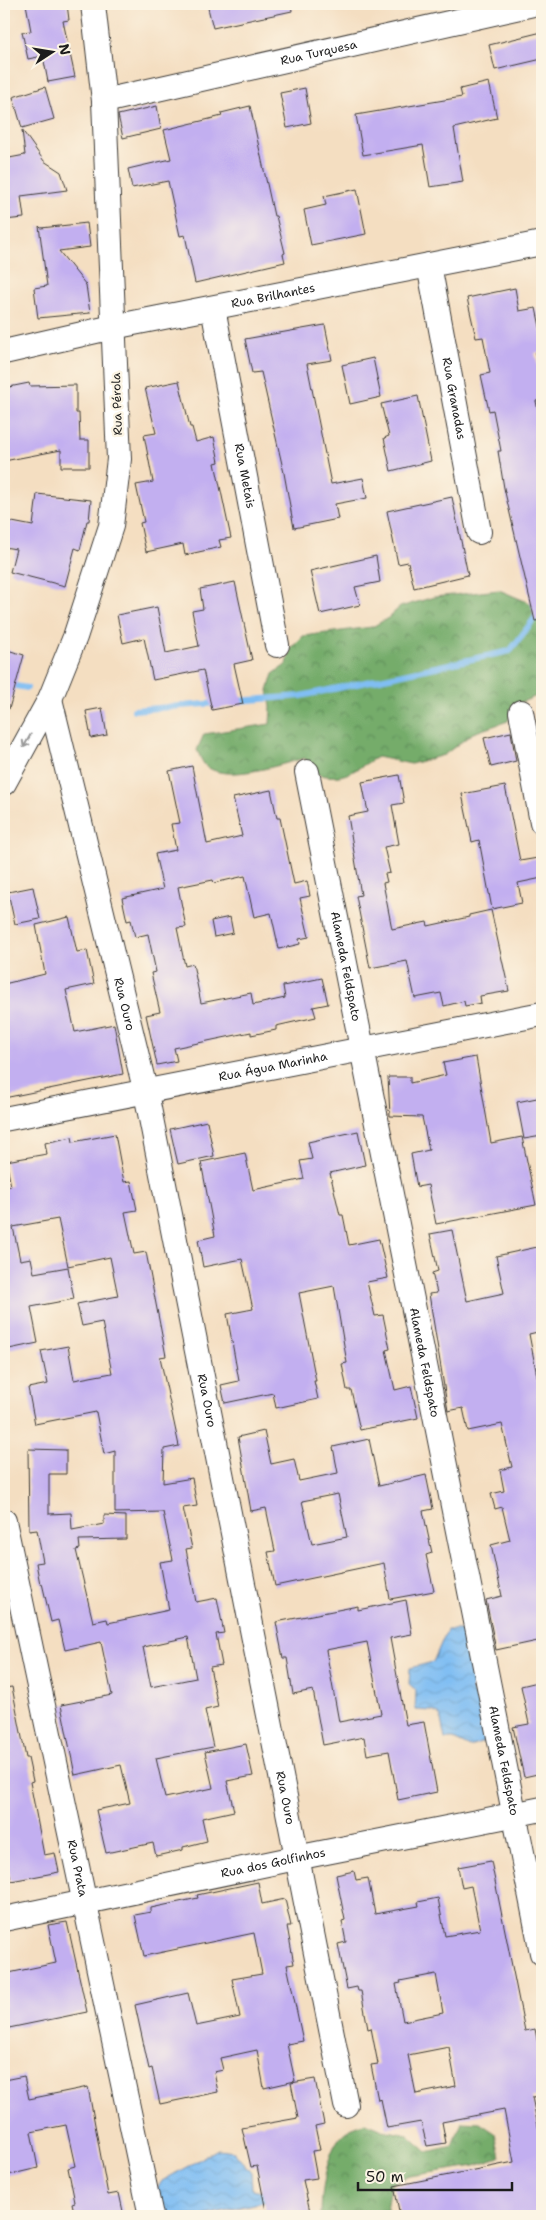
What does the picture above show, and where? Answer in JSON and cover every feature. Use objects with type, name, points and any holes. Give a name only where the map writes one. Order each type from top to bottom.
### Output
[{"type":"street","name":"Rua Pérola","points":[[4,783],[50,699],[75,636],[111,526],[119,460],[104,101],[94,4]]},
{"type":"street","name":"Rua Turquesa","points":[[104,101],[533,4]]},
{"type":"street","name":"Rua Brilhantes","points":[[4,352],[113,327],[542,243]]},
{"type":"street","name":"Rua Granadas","points":[[429,265],[479,532]]},
{"type":"street","name":"Rua Metais","points":[[213,308],[277,645]]},
{"type":"street","name":"Rua Ouro","points":[[50,699],[146,1093],[346,2105]]},
{"type":"street","points":[[521,712],[542,822]]},
{"type":"street","name":"Alameda Feldspato","points":[[307,772],[542,1953]]},
{"type":"street","name":"Rua Água Marinha","points":[[4,1119],[146,1093],[542,1014]]},
{"type":"street","name":"Rua Prata","points":[[4,1521],[151,2216]]},
{"type":"street","name":"Rua dos Golfinhos","points":[[4,1919],[542,1809]]},
{"type":"green space","points":[[499,590],[530,603],[542,620],[542,694],[514,705],[508,721],[473,733],[444,755],[411,764],[377,757],[340,776],[324,776],[313,773],[305,758],[268,768],[238,773],[224,773],[213,770],[204,764],[197,750],[204,734],[270,724],[271,707],[268,690],[273,674],[287,664],[291,648],[303,636],[372,627],[388,618],[400,607],[434,597]]},
{"type":"green space","points":[[462,2122],[480,2123],[495,2133],[500,2158],[475,2166],[409,2176],[391,2184],[387,2211],[383,2216],[321,2216],[323,2185],[328,2162],[337,2142],[347,2131],[366,2123],[383,2130],[408,2135],[427,2152],[453,2146]]},
{"type":"water","points":[[447,1630],[463,1630],[481,1672],[471,1688],[486,1723],[486,1741],[470,1747],[454,1739],[445,1739],[440,1715],[433,1711],[415,1710],[416,1690],[409,1684],[410,1668],[433,1662]]},
{"type":"water","points":[[218,2149],[234,2151],[251,2172],[252,2189],[268,2192],[271,2200],[203,2216],[162,2216],[154,2194],[162,2181]]},
{"type":"building","points":[[26,4],[67,4],[69,20],[63,21],[75,77],[48,82],[43,56],[28,59],[22,32],[31,31]]},
{"type":"building","points":[[207,4],[291,4],[292,11],[213,28]]},
{"type":"building","points":[[542,32],[542,59],[495,70],[489,45]]},
{"type":"building","points":[[489,82],[497,118],[454,128],[463,182],[430,187],[423,145],[363,155],[356,115],[462,97],[460,89]]},
{"type":"building","points":[[45,87],[54,119],[22,128],[13,97]]},
{"type":"building","points":[[305,88],[311,123],[287,128],[280,93]]},
{"type":"building","points":[[157,106],[161,129],[123,138],[118,115]]},
{"type":"building","points":[[250,106],[274,216],[276,216],[285,253],[283,254],[285,262],[195,283],[185,235],[180,236],[168,181],[132,188],[128,169],[171,159],[164,130],[222,116],[221,113]]},
{"type":"building","points":[[22,130],[44,161],[61,172],[67,190],[21,196],[24,218],[4,220],[4,159],[25,155]]},
{"type":"building","points":[[357,189],[366,234],[311,245],[304,210],[326,205],[324,196]]},
{"type":"building","points":[[87,223],[90,247],[59,251],[86,285],[90,313],[38,318],[34,288],[47,286],[39,226],[41,228]]},
{"type":"building","points":[[515,288],[519,311],[536,308],[542,336],[542,351],[535,353],[542,387],[542,400],[536,401],[542,431],[542,620],[535,621],[504,488],[498,451],[501,451],[493,410],[489,411],[481,375],[490,373],[483,337],[476,338],[467,298]]},
{"type":"building","points":[[325,325],[332,360],[307,364],[331,484],[363,478],[367,498],[335,504],[338,519],[294,528],[284,473],[261,372],[252,373],[245,339]]},
{"type":"building","points":[[373,358],[381,397],[350,404],[342,365]]},
{"type":"building","points":[[179,381],[190,427],[192,427],[196,442],[214,437],[219,462],[215,463],[231,538],[219,540],[221,547],[185,555],[183,544],[146,552],[140,523],[144,522],[136,485],[153,482],[144,435],[156,433],[145,388]]},
{"type":"building","points":[[29,383],[30,386],[76,385],[76,413],[79,413],[80,440],[89,440],[89,467],[61,467],[61,450],[4,461],[4,388]]},
{"type":"building","points":[[418,396],[431,461],[391,471],[384,438],[389,436],[381,404]]},
{"type":"building","points":[[37,494],[91,500],[89,521],[87,521],[80,550],[75,548],[65,586],[10,572],[16,549],[4,547],[7,521],[33,526]]},
{"type":"building","points":[[452,497],[468,575],[414,588],[408,562],[398,564],[387,511]]},
{"type":"building","points":[[376,556],[380,582],[355,587],[360,605],[320,614],[310,571]]},
{"type":"building","points":[[235,582],[252,660],[234,664],[243,704],[212,710],[203,670],[153,680],[144,638],[123,643],[117,615],[157,607],[166,653],[199,646],[192,611],[203,609],[200,589]]},
{"type":"building","points":[[4,649],[24,655],[9,709],[4,708]]},
{"type":"building","points":[[102,708],[107,735],[91,738],[86,711]]},
{"type":"building","points":[[511,732],[516,761],[491,767],[484,738]]},
{"type":"building","points":[[192,766],[207,844],[242,836],[233,798],[271,790],[277,818],[280,818],[294,884],[307,881],[310,896],[300,898],[309,937],[299,939],[300,944],[279,949],[271,913],[254,917],[245,876],[214,883],[213,880],[178,887],[186,927],[177,928],[185,966],[193,964],[201,1003],[251,993],[253,1005],[285,998],[283,986],[322,978],[328,1004],[313,1007],[316,1017],[276,1026],[276,1030],[251,1035],[251,1032],[174,1048],[177,1061],[157,1065],[146,1015],[160,1012],[151,973],[156,972],[148,934],[135,937],[131,920],[127,921],[122,898],[163,889],[155,854],[176,850],[171,824],[180,823],[169,771]]},
{"type":"building","points":[[399,775],[404,803],[392,805],[399,844],[384,847],[390,873],[385,874],[387,882],[383,883],[392,929],[427,922],[428,926],[491,910],[509,991],[480,996],[481,1003],[465,1006],[464,1001],[444,1006],[441,993],[415,998],[407,961],[370,968],[356,896],[361,895],[348,816],[368,812],[362,782]]},
{"type":"building","points":[[505,786],[520,861],[538,858],[542,878],[518,883],[522,903],[492,909],[479,840],[472,842],[462,794]]},
{"type":"building","points":[[33,887],[40,919],[15,924],[8,892]]},
{"type":"building","points":[[69,917],[77,952],[87,950],[94,984],[66,990],[75,1032],[114,1024],[123,1074],[4,1098],[4,984],[45,974],[36,925]]},
{"type":"building","points":[[230,917],[233,933],[214,937],[211,921]]},
{"type":"building","points":[[476,1057],[491,1143],[522,1137],[536,1205],[436,1224],[428,1185],[417,1187],[411,1154],[429,1150],[422,1117],[390,1116],[388,1077],[410,1077],[410,1083],[446,1075],[443,1063]]},
{"type":"building","points":[[542,1097],[542,1136],[524,1139],[517,1102]]},
{"type":"building","points":[[207,1121],[214,1156],[178,1164],[170,1129]]},
{"type":"building","points":[[358,1131],[365,1165],[330,1173],[340,1215],[343,1215],[349,1245],[379,1239],[388,1278],[367,1282],[375,1316],[383,1315],[390,1349],[386,1350],[395,1390],[411,1386],[418,1418],[360,1430],[351,1390],[347,1390],[342,1364],[347,1363],[334,1286],[299,1293],[318,1399],[276,1408],[273,1393],[225,1403],[221,1385],[239,1381],[227,1314],[253,1309],[242,1259],[203,1267],[198,1240],[215,1236],[201,1162],[245,1153],[253,1190],[304,1179],[300,1161],[312,1159],[308,1142]]},
{"type":"building","points":[[115,1134],[124,1182],[131,1181],[137,1210],[125,1212],[134,1254],[146,1252],[166,1356],[160,1357],[179,1446],[164,1449],[163,1483],[192,1478],[197,1506],[183,1508],[192,1548],[186,1549],[196,1602],[217,1598],[224,1633],[216,1634],[222,1665],[210,1667],[218,1707],[205,1710],[213,1747],[156,1758],[165,1798],[213,1788],[205,1752],[246,1744],[253,1776],[227,1781],[234,1811],[202,1818],[207,1841],[183,1847],[183,1850],[156,1856],[153,1843],[106,1853],[96,1810],[130,1803],[121,1765],[75,1775],[61,1705],[112,1695],[101,1642],[65,1650],[58,1620],[51,1622],[42,1583],[40,1584],[36,1563],[43,1562],[37,1530],[29,1531],[28,1449],[66,1450],[66,1474],[49,1474],[49,1514],[71,1513],[72,1530],[104,1524],[104,1515],[126,1516],[126,1539],[79,1540],[80,1549],[76,1550],[93,1622],[107,1619],[108,1623],[169,1610],[160,1562],[173,1560],[163,1512],[115,1513],[115,1451],[104,1454],[96,1412],[35,1424],[28,1388],[48,1384],[41,1351],[68,1346],[74,1380],[112,1373],[102,1322],[82,1326],[77,1304],[118,1296],[110,1257],[68,1266],[58,1219],[13,1227],[20,1260],[31,1258],[34,1273],[68,1267],[74,1299],[31,1307],[38,1343],[4,1350],[4,1187],[11,1186],[6,1161],[47,1154],[45,1143],[72,1137],[73,1142]],"holes":[[[188,1637],[196,1678],[151,1687],[143,1647]]]},
{"type":"building","points":[[452,1230],[467,1301],[504,1293],[496,1256],[542,1246],[542,1331],[529,1334],[542,1402],[542,1640],[496,1650],[486,1600],[502,1596],[491,1545],[510,1540],[502,1507],[495,1509],[491,1494],[504,1491],[500,1470],[512,1467],[502,1424],[468,1431],[463,1408],[448,1411],[429,1294],[437,1293],[432,1273],[438,1271],[430,1234]]},
{"type":"building","points":[[264,1431],[271,1464],[294,1459],[299,1481],[338,1473],[333,1447],[369,1439],[379,1486],[426,1475],[433,1509],[423,1511],[432,1553],[426,1555],[434,1591],[390,1599],[384,1563],[275,1586],[268,1552],[275,1551],[266,1508],[251,1511],[238,1437]],"holes":[[[338,1494],[347,1537],[312,1544],[302,1501]]]},
{"type":"building","points":[[406,1600],[412,1634],[390,1638],[406,1725],[424,1722],[437,1792],[398,1800],[389,1751],[367,1755],[364,1737],[323,1745],[313,1690],[293,1694],[287,1658],[283,1658],[276,1622],[358,1606],[358,1610]],"holes":[[[367,1642],[381,1714],[339,1722],[326,1650]]]},
{"type":"building","points":[[542,1681],[542,1773],[524,1777],[513,1727],[529,1724],[521,1686]]},
{"type":"building","points":[[12,1687],[26,1758],[28,1758],[33,1781],[30,1782],[44,1855],[55,1853],[59,1872],[11,1881],[4,1847],[4,1688]]},
{"type":"building","points":[[491,1861],[525,2031],[535,2029],[542,2065],[542,2096],[532,2097],[542,2146],[542,2216],[400,2216],[394,2186],[514,2162],[504,2110],[442,2122],[446,2143],[427,2146],[421,2122],[387,2128],[381,2099],[378,2100],[371,2065],[378,2064],[371,2028],[368,2029],[361,1991],[358,1991],[357,1987],[347,1989],[338,1944],[346,1942],[342,1921],[345,1920],[336,1875],[354,1871],[356,1880],[368,1878],[375,1914],[419,1906],[418,1902],[438,1898],[445,1936],[480,1930],[471,1886],[462,1888],[458,1867]],"holes":[[[436,1974],[443,2013],[403,2021],[396,1984],[401,1983],[400,1981]],[[449,2047],[456,2086],[416,2094],[408,2055]]]},
{"type":"building","points":[[258,1882],[262,1904],[285,1899],[291,1926],[287,1926],[294,1964],[287,1965],[303,2041],[287,2044],[295,2081],[264,2088],[257,2050],[220,2058],[223,2070],[214,2072],[218,2092],[160,2104],[152,2068],[149,2069],[135,2005],[188,1993],[196,2026],[240,2017],[232,1979],[262,1974],[254,1933],[144,1956],[135,1915],[151,1912],[151,1908],[198,1898],[197,1895]]},
{"type":"building","points":[[67,1922],[87,2012],[4,2029],[4,1974],[56,1963],[48,1925]]},
{"type":"building","points":[[24,2076],[29,2099],[88,2087],[108,2195],[119,2193],[124,2216],[75,2216],[72,2203],[75,2202],[68,2168],[75,2166],[66,2125],[31,2132],[38,2168],[4,2176],[4,2080]]},
{"type":"building","points":[[315,2079],[324,2124],[315,2126],[320,2150],[312,2151],[317,2178],[303,2180],[311,2216],[267,2216],[257,2166],[251,2167],[242,2128],[298,2118],[291,2083]]},
{"type":"waterway","points":[[236,701],[301,696],[510,651],[542,610]]},
{"type":"waterway","points":[[4,684],[27,688]]},
{"type":"waterway","points":[[134,710],[218,703]]}]
